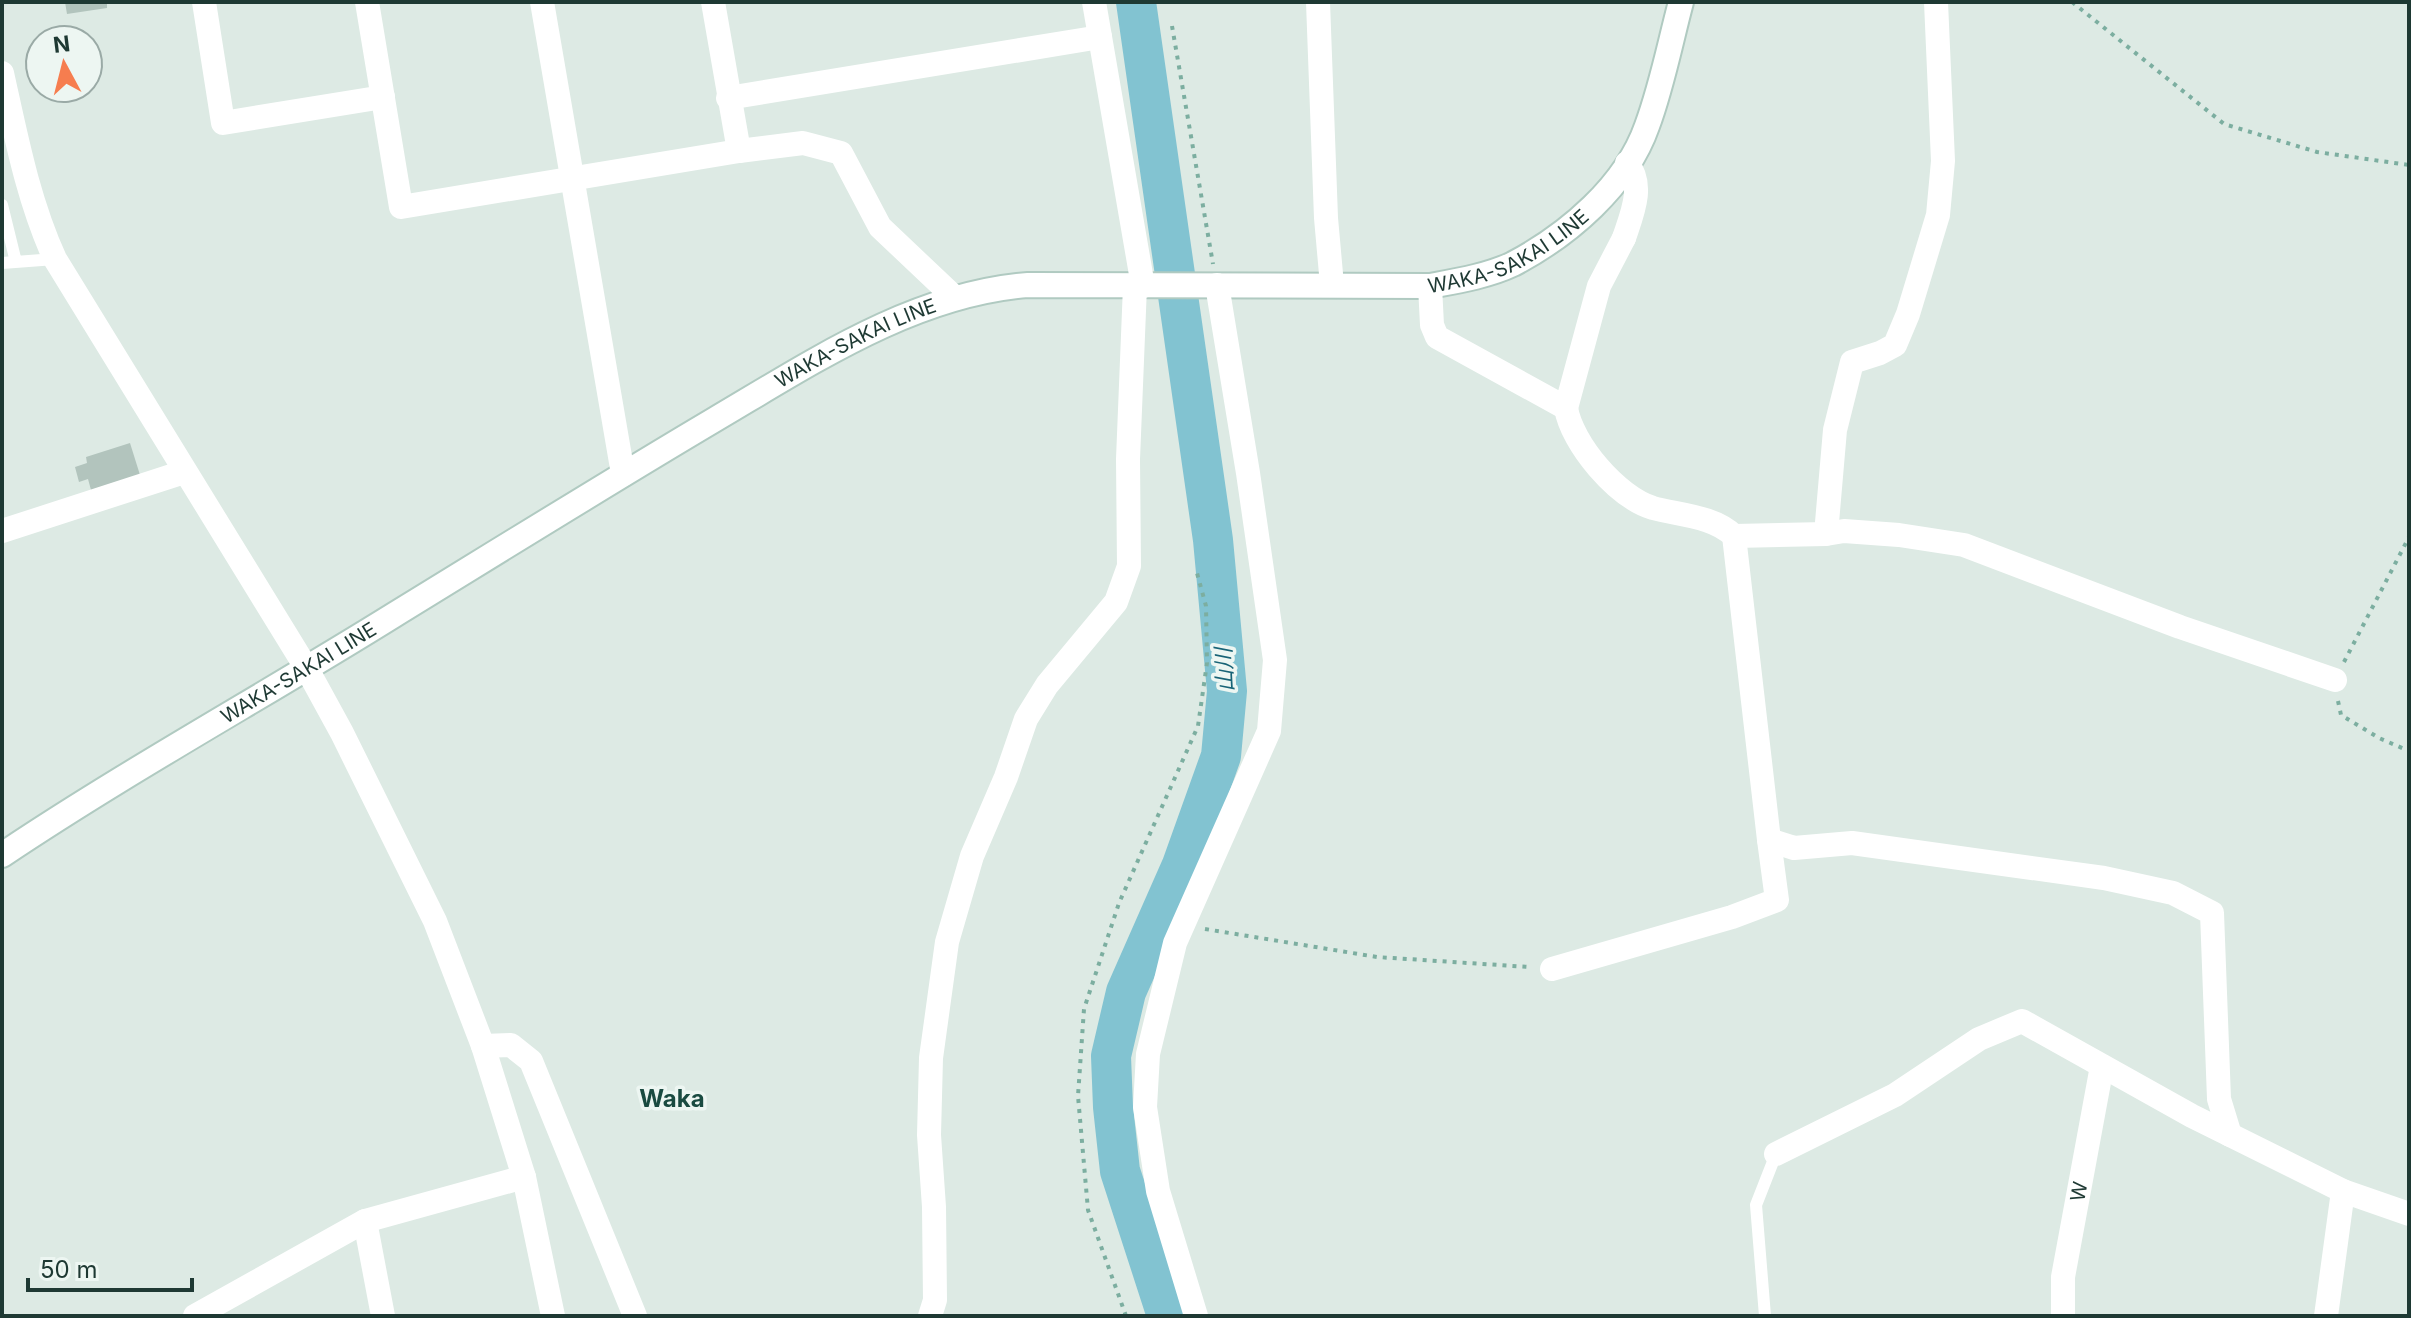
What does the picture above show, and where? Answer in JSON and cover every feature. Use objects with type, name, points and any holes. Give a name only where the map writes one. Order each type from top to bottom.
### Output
[{"type":"street","points":[[204,2],[223,123],[383,97]]},
{"type":"street","points":[[367,2],[401,207],[803,143],[841,153],[880,227],[955,298]]},
{"type":"street","points":[[542,2],[623,474]]},
{"type":"street","points":[[713,2],[739,151]]},
{"type":"street","points":[[930,1316],[935,1300],[929,1135],[931,1058],[947,942],[972,856],[1006,777],[1026,719],[1047,685],[1116,602],[1129,566],[1128,459],[1146,286],[1094,2]]},
{"type":"street","points":[[1318,2],[1326,218],[1332,285]]},
{"type":"street","name":"WAKA-SAKAI LINE","points":[[2,855],[623,474],[834,350],[915,313],[997,287],[1430,286],[1467,279],[1511,265],[1585,214],[1627,163],[1646,129],[1681,2]]},
{"type":"street","points":[[1826,534],[1835,430],[1852,362],[1895,345],[1908,314],[1938,215],[1943,161],[1936,2]]},
{"type":"street","points":[[728,98],[1100,37]]},
{"type":"street","points":[[2,73],[9,138],[41,229],[55,259],[307,669],[435,921],[483,1046],[524,1177],[553,1316]]},
{"type":"street","points":[[1552,969],[1732,917],[1777,900],[1734,536],[1726,528],[1709,521],[1649,507],[1625,495],[1580,443],[1568,420],[1566,408],[1599,286],[1624,238],[1632,213],[1637,186],[1635,175],[1627,163]]},
{"type":"street","points":[[1196,1316],[1158,1191],[1145,1107],[1148,1054],[1175,943],[1269,731],[1275,660],[1210,286]]},
{"type":"street","points":[[1430,286],[1432,325],[1437,337],[1566,408]]},
{"type":"street","points":[[2,531],[184,472]]},
{"type":"street","points":[[1734,536],[1844,531],[1899,535],[1964,545],[2180,627],[2335,680]]},
{"type":"street","points":[[1769,840],[1794,848],[1852,843],[2104,878],[2173,893],[2212,913],[2219,1099],[2230,1135]]},
{"type":"street","points":[[1776,1154],[1895,1095],[1979,1039],[2022,1021],[2230,1135],[2343,1191],[2409,1214]]},
{"type":"street","points":[[483,1046],[511,1045],[531,1061],[635,1316]]},
{"type":"street","name":"W","points":[[2063,1316],[2063,1277],[2102,1066]]},
{"type":"street","points":[[202,1314],[365,1221],[524,1177]]},
{"type":"street","points":[[2326,1316],[2343,1191]]},
{"type":"street","points":[[365,1221],[383,1316]]},
{"type":"lane","points":[[2,205],[16,262]]},
{"type":"lane","points":[[2,263],[55,259]]},
{"type":"lane","points":[[1765,1316],[1756,1205],[1776,1154]]},
{"type":"path","points":[[2072,2],[2224,124],[2317,152],[2409,165]]},
{"type":"path","points":[[1172,26],[1210,286]]},
{"type":"path","points":[[2409,537],[2335,680],[2341,715],[2379,738],[2409,751]]},
{"type":"path","points":[[1126,1316],[1088,1210],[1078,1096],[1084,1009],[1119,903],[1198,726],[1207,649],[1206,606],[1197,573]]},
{"type":"path","points":[[1183,925],[1377,957],[1552,969]]},
{"type":"building","points":[[65,2],[107,2],[107,8],[67,14]]},
{"type":"building","points":[[130,443],[140,475],[91,490],[88,479],[79,482],[75,467],[87,463],[86,457]]},
{"type":"waterway","name":"山川","points":[[1136,2],[1213,540],[1227,691],[1221,756],[1182,865],[1126,992],[1111,1056],[1120,1171],[1167,1316]]},
{"type":"district","name":"Waka","points":[[672,1098]]}]
